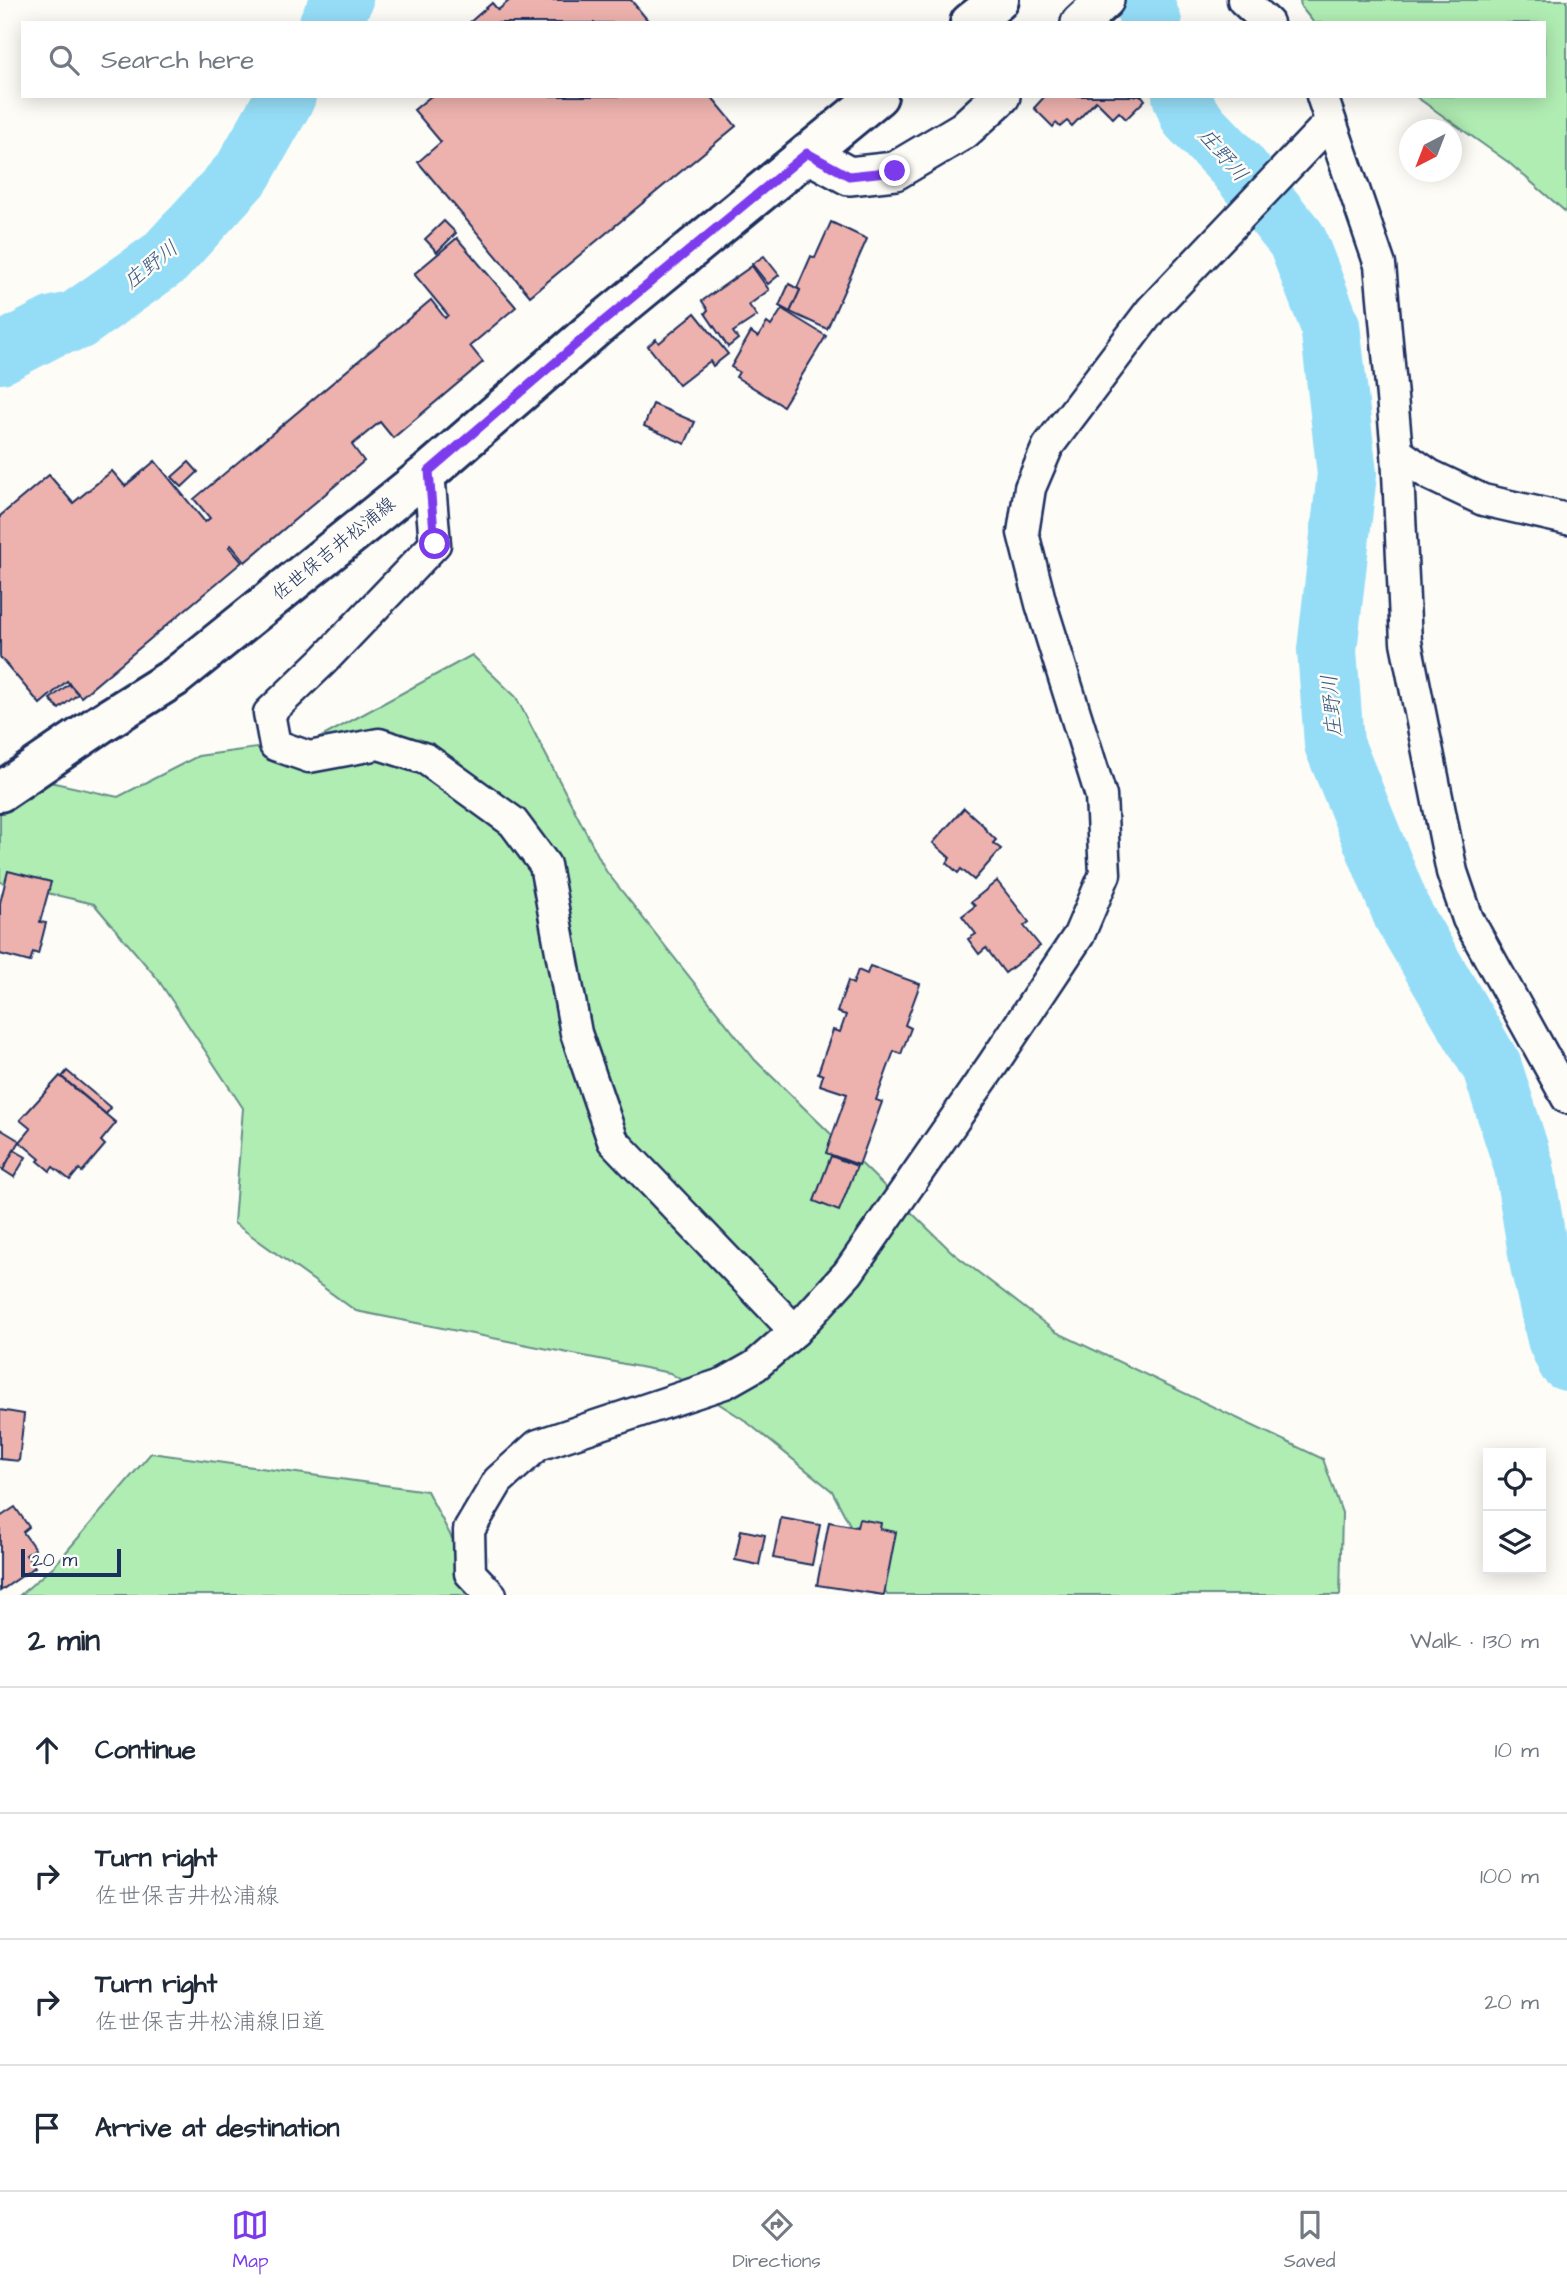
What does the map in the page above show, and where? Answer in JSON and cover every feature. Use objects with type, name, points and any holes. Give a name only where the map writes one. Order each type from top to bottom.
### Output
[{"type":"main road","points":[[973,21],[999,0]]},
{"type":"main road","name":"佐世保吉井松浦線","points":[[0,792],[175,677],[429,471],[594,329],[876,98]]},
{"type":"street","points":[[1082,21],[1105,0]]},
{"type":"street","points":[[1243,0],[1266,21]]},
{"type":"street","points":[[807,153],[849,176],[895,171],[964,130],[999,98]]},
{"type":"street","points":[[491,1595],[470,1573],[469,1530],[498,1481],[538,1445],[725,1383],[755,1366],[795,1331],[848,1273],[1079,935],[1105,874],[1101,796],[1041,604],[1023,533],[1030,488],[1048,446],[1151,310],[1326,109],[1380,265],[1396,453],[1406,642],[1452,872],[1468,919],[1567,1098]]},
{"type":"street","points":[[1396,453],[1430,475],[1483,500],[1567,519]]},
{"type":"street","points":[[429,471],[435,544],[269,713],[275,745],[309,757],[379,744],[402,751],[426,759],[513,822],[545,866],[576,1033],[612,1141],[795,1331]]},
{"type":"green space","points":[[1300,0],[1567,0],[1567,213],[1508,162],[1462,129],[1462,119],[1447,119],[1418,98],[1546,98],[1546,21],[1312,21],[1301,7]]},
{"type":"green space","points":[[472,655],[516,697],[606,871],[755,1060],[953,1253],[1056,1332],[1323,1459],[1342,1513],[1340,1595],[887,1595],[832,1491],[743,1419],[670,1373],[356,1311],[234,1223],[243,1108],[157,978],[94,904],[0,882],[0,771],[118,797],[198,756],[316,740]]},
{"type":"green space","points":[[151,1453],[427,1491],[482,1595],[20,1595],[55,1565]]},
{"type":"building","points":[[510,0],[631,0],[648,21],[471,21],[492,3],[498,10]]},
{"type":"building","points":[[429,98],[713,98],[736,126],[530,296],[418,162],[441,142],[414,110]]},
{"type":"building","points":[[1043,98],[1145,100],[1126,119],[1119,112],[1113,118],[1096,101],[1072,126],[1067,121],[1060,127],[1056,123],[1053,127],[1034,108]]},
{"type":"building","points":[[444,221],[456,233],[437,252],[425,239]]},
{"type":"building","points":[[831,222],[867,239],[827,329],[790,312],[811,256],[815,258]]},
{"type":"building","points":[[457,238],[516,307],[470,346],[483,362],[393,438],[380,422],[352,445],[364,461],[245,562],[231,545],[229,547],[242,562],[81,697],[67,681],[40,704],[0,657],[0,516],[49,475],[73,503],[112,471],[125,486],[155,461],[205,522],[210,518],[194,499],[431,300],[445,318],[448,315],[414,274]]},
{"type":"building","points":[[764,256],[779,275],[768,284],[752,264]]},
{"type":"building","points":[[752,266],[769,290],[749,305],[757,316],[733,332],[738,339],[728,347],[705,313],[708,310],[702,301]]},
{"type":"building","points":[[789,284],[800,290],[790,312],[779,306]]},
{"type":"building","points":[[782,309],[826,336],[783,406],[736,377],[739,372],[731,367],[751,332],[758,337],[767,323],[771,326]]},
{"type":"building","points":[[695,313],[728,354],[713,366],[710,361],[679,385],[648,346],[656,339],[659,343]]},
{"type":"building","points":[[653,404],[695,422],[685,444],[644,426]]},
{"type":"building","points":[[189,462],[198,472],[182,487],[172,477]]},
{"type":"building","points":[[69,684],[78,694],[59,709],[50,699]]},
{"type":"building","points":[[964,808],[985,827],[996,840],[993,843],[1001,849],[974,880],[961,869],[958,873],[947,863],[950,858],[933,843]]},
{"type":"building","points":[[8,871],[51,882],[40,922],[46,923],[38,954],[33,952],[30,962],[0,954],[0,903]]},
{"type":"building","points":[[997,881],[1029,922],[1024,926],[1040,946],[1005,973],[986,948],[979,954],[968,939],[976,934],[962,916],[975,906],[971,902]]},
{"type":"building","points":[[870,966],[920,984],[905,1025],[911,1028],[901,1054],[894,1051],[876,1100],[882,1102],[859,1165],[826,1153],[847,1094],[820,1085],[823,1075],[818,1073],[833,1030],[840,1032],[846,1015],[837,1012],[848,981],[853,984],[858,970],[867,974]]},
{"type":"building","points":[[67,1071],[111,1108],[106,1114],[62,1077]]},
{"type":"building","points":[[60,1076],[116,1123],[101,1141],[105,1145],[82,1172],[79,1169],[70,1180],[53,1167],[50,1171],[20,1142],[31,1129],[20,1120]]},
{"type":"building","points":[[0,1129],[20,1141],[3,1170],[0,1168]]},
{"type":"building","points":[[14,1150],[26,1157],[14,1177],[3,1170]]},
{"type":"building","points":[[831,1156],[857,1166],[839,1211],[814,1201]]},
{"type":"building","points":[[0,1410],[24,1414],[19,1461],[0,1459]]},
{"type":"building","points":[[15,1507],[29,1527],[23,1532],[35,1549],[26,1555],[35,1567],[0,1591],[0,1517]]},
{"type":"building","points":[[781,1518],[820,1525],[812,1565],[773,1558]]},
{"type":"building","points":[[859,1519],[881,1523],[880,1529],[896,1532],[884,1595],[817,1585],[829,1522],[857,1527]]},
{"type":"building","points":[[741,1530],[765,1535],[759,1565],[735,1560]]},
{"type":"waterway","name":"庄野川","points":[[330,21],[343,0]]},
{"type":"waterway","name":"庄野川","points":[[1142,0],[1151,21]]},
{"type":"waterway","name":"庄野川","points":[[0,354],[54,326],[76,321],[165,258],[243,172],[285,98]]},
{"type":"waterway","name":"庄野川","points":[[1183,98],[1190,117],[1236,165],[1297,240],[1330,325],[1347,474],[1327,650],[1334,744],[1403,915],[1492,1067],[1524,1167],[1540,1265],[1557,1339],[1567,1361]]},
{"type":"route","points":[[435,544],[429,471],[594,329],[807,153],[849,176],[895,171]]}]
